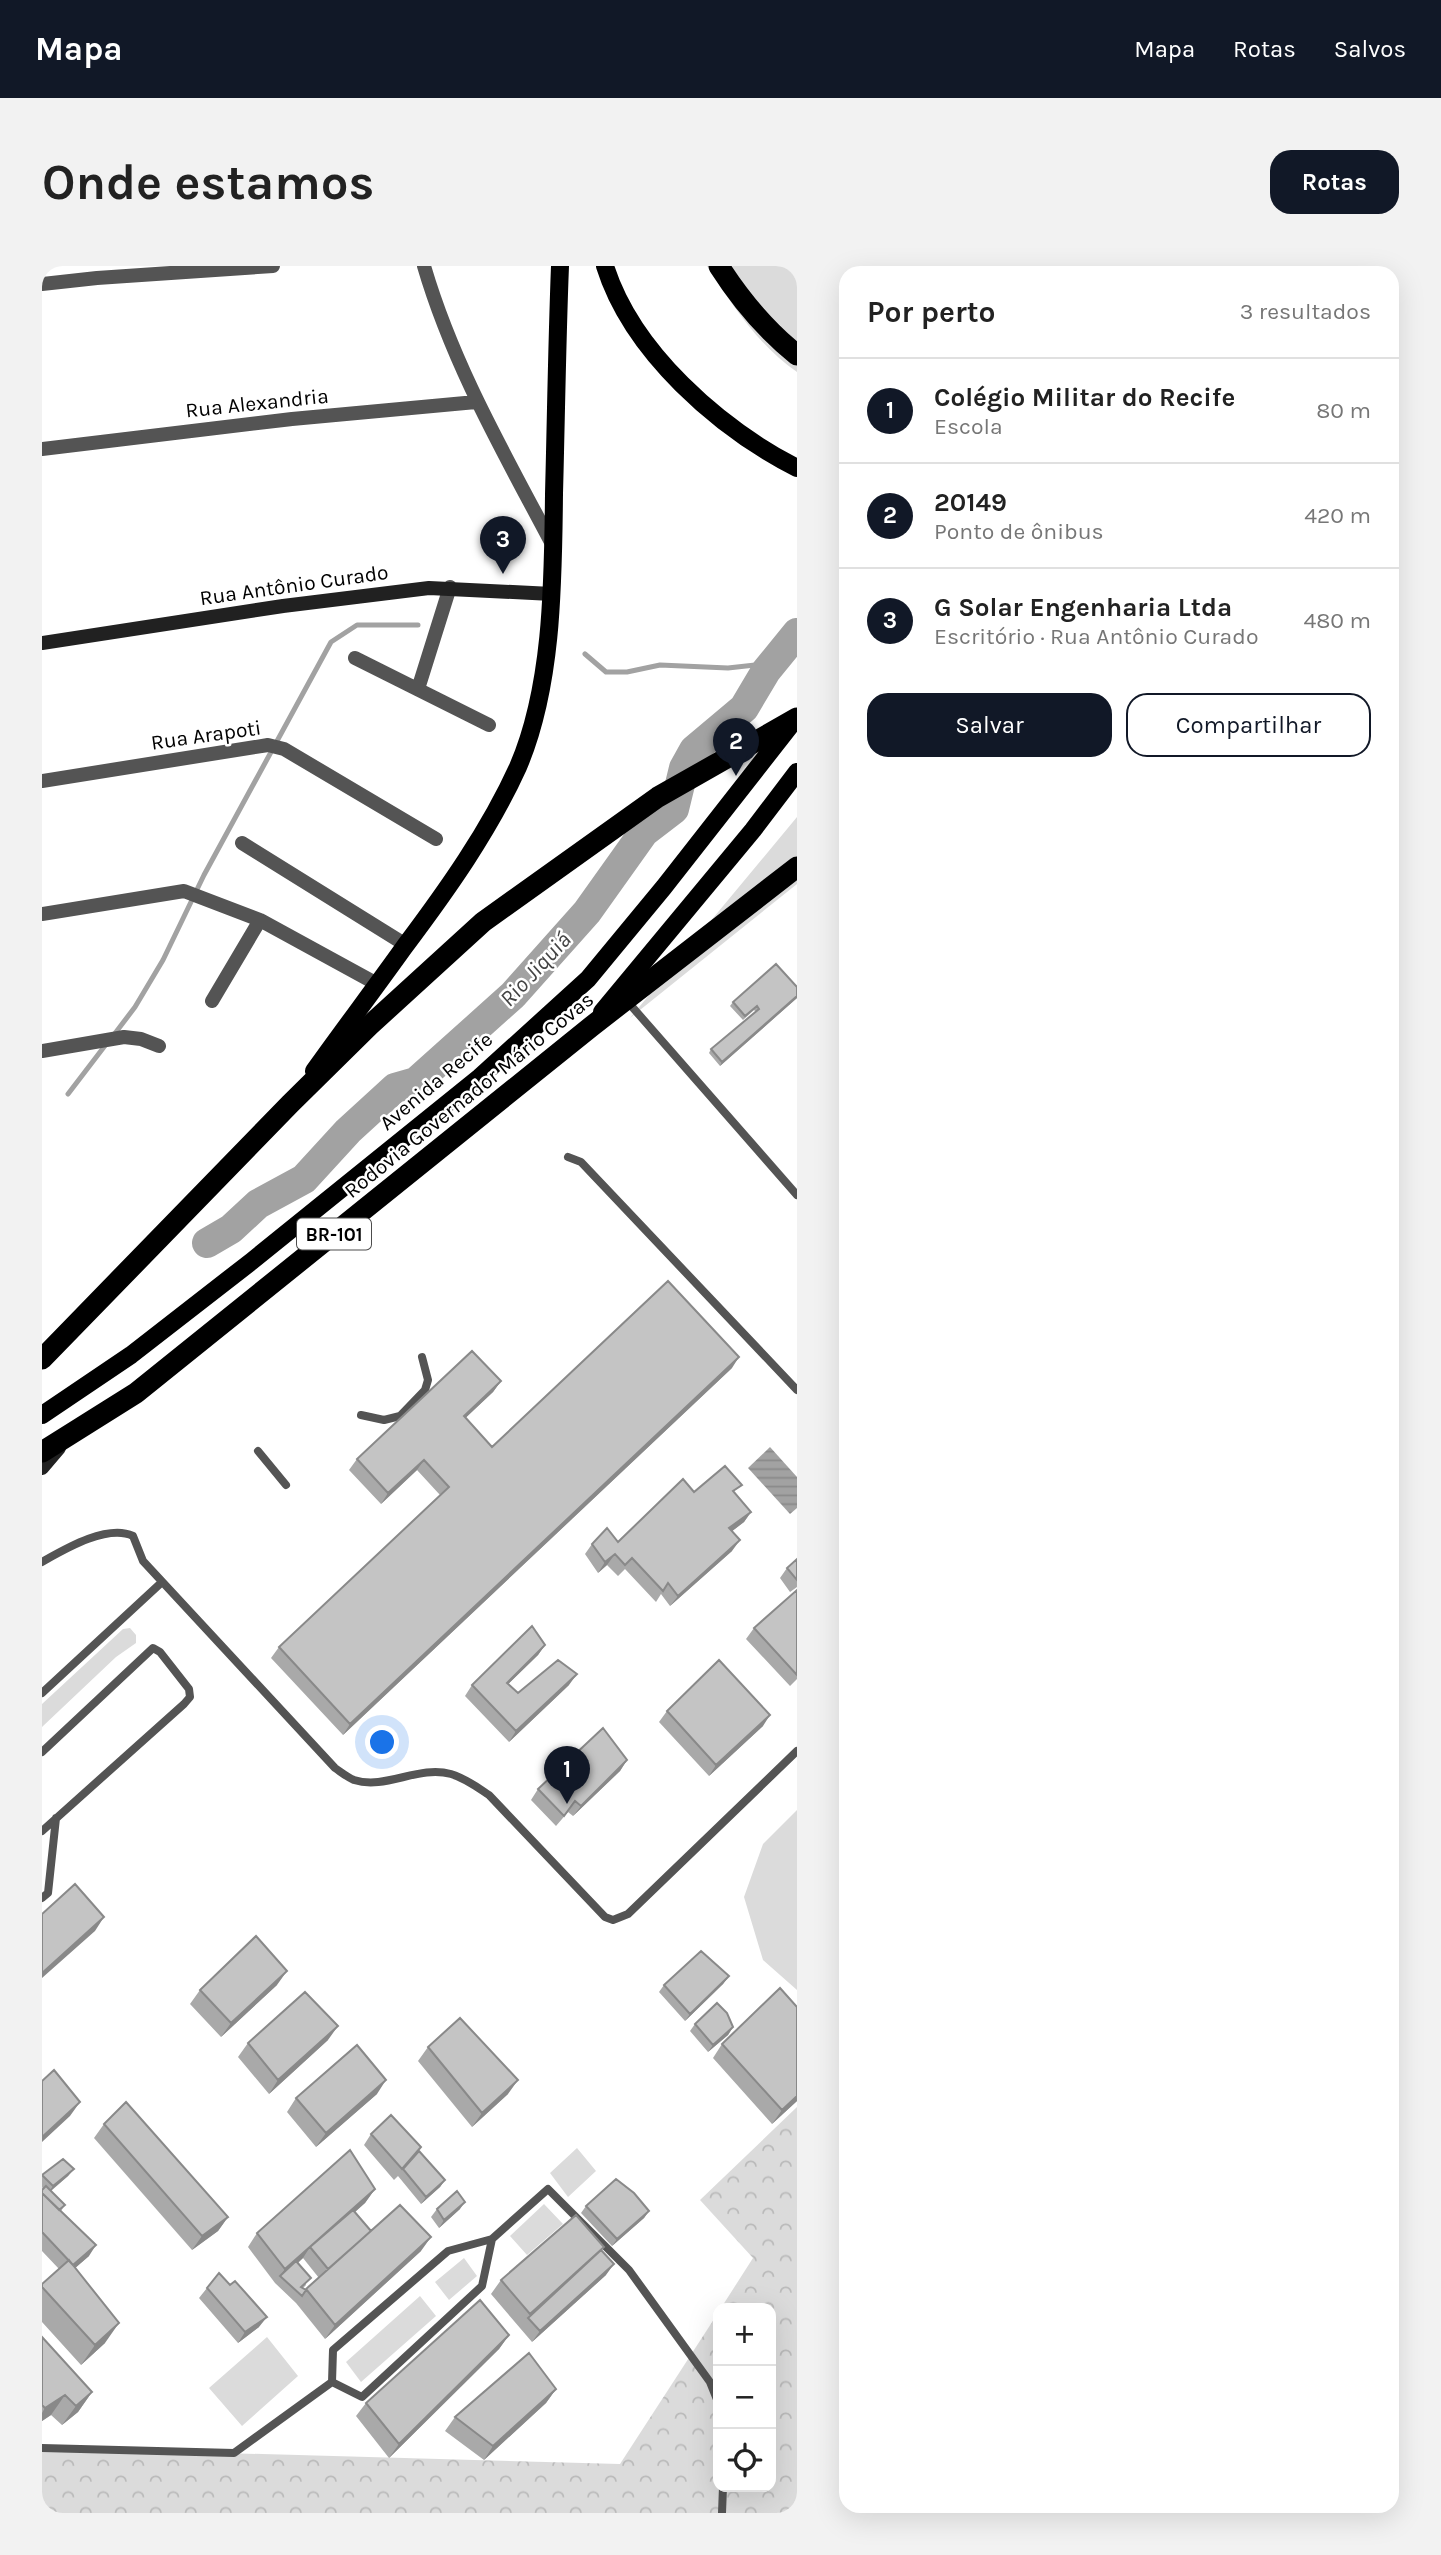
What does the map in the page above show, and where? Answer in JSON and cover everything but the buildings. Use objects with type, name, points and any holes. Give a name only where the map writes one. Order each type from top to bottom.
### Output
[{"type":"highway","points":[[719,266],[735,291],[757,317],[797,355]]},
{"type":"highway","points":[[42,1359],[290,1104],[369,1026],[483,922],[658,797],[797,718]]},
{"type":"highway","name":"Rodovia Governador Mário Covas","points":[[71,1434],[136,1393],[592,1027],[797,867]]},
{"type":"highway","name":"BR-101","points":[[42,1452],[71,1434]]},
{"type":"main road","points":[[290,1104],[466,860],[518,766],[531,730],[540,692],[552,594],[561,266]]},
{"type":"main road","points":[[605,266],[626,315],[658,358],[695,395],[735,429],[797,468]]},
{"type":"main road","name":"Avenida Recife","points":[[42,1415],[131,1355],[252,1261],[480,1077],[588,979],[797,718]]},
{"type":"main road","points":[[592,1027],[619,990],[753,830],[797,772]]},
{"type":"street","points":[[42,284],[97,272],[273,266]]},
{"type":"street","points":[[424,266],[434,299],[476,402],[553,545]]},
{"type":"street","name":"Rua Alexandria","points":[[42,449],[292,419],[476,402]]},
{"type":"street","points":[[418,689],[450,587]]},
{"type":"street","name":"Rua Antônio Curado","points":[[42,643],[283,606],[429,588],[552,594]]},
{"type":"street","points":[[355,658],[489,725]]},
{"type":"street","name":"Rua Arapoti","points":[[42,781],[268,745],[284,749],[436,839]]},
{"type":"street","points":[[242,843],[406,945]]},
{"type":"street","points":[[42,914],[184,891],[260,920],[377,984]]},
{"type":"street","points":[[212,1001],[260,920]]},
{"type":"street","points":[[42,1051],[124,1037],[141,1039],[159,1046]]},
{"type":"street","points":[[42,1468],[71,1434]]},
{"type":"lane","points":[[627,1001],[797,1195]]},
{"type":"lane","points":[[568,1157],[581,1162],[797,1390]]},
{"type":"lane","points":[[361,1415],[384,1420],[400,1416],[425,1390],[428,1380],[422,1357]]},
{"type":"lane","points":[[258,1451],[286,1485]]},
{"type":"lane","points":[[42,1562],[69,1546],[93,1538],[118,1533],[129,1534],[136,1540],[143,1561],[335,1768],[352,1779],[367,1782],[383,1782],[415,1773],[432,1772],[450,1773],[470,1782],[489,1795],[605,1917],[613,1920],[628,1914],[797,1751]]},
{"type":"lane","points":[[42,1693],[162,1582]]},
{"type":"lane","points":[[42,1752],[153,1648],[189,1689],[190,1697],[184,1704],[42,1831]]},
{"type":"lane","points":[[42,1898],[48,1893],[56,1818]]},
{"type":"lane","points":[[332,2382],[333,2350],[449,2251],[492,2239],[548,2189],[629,2270],[713,2390]]},
{"type":"lane","points":[[332,2382],[362,2397],[482,2286],[492,2239]]},
{"type":"lane","points":[[42,2448],[234,2453],[332,2382]]},
{"type":"lane","points":[[722,2513],[723,2492]]},
{"type":"green space","points":[[707,266],[797,266],[797,372],[758,337]]},
{"type":"green space","points":[[797,817],[797,884],[630,1018]]},
{"type":"green space","points":[[130,1628],[136,1635],[136,1643],[116,1657],[42,1727],[42,1704],[123,1629]]},
{"type":"green space","points":[[797,1810],[797,1990],[763,1960],[744,1897],[763,1844]]},
{"type":"green space","points":[[797,2107],[797,2513],[42,2513],[42,2448],[620,2464],[713,2321],[713,2492],[776,2492],[776,2303],[724,2303],[753,2258],[700,2200]]},
{"type":"green space","points":[[577,2148],[596,2171],[568,2197],[550,2173]]},
{"type":"green space","points":[[544,2204],[563,2224],[527,2255],[510,2236]]},
{"type":"green space","points":[[464,2258],[477,2276],[449,2300],[435,2282]]},
{"type":"green space","points":[[420,2296],[436,2316],[361,2382],[346,2362]]},
{"type":"green space","points":[[267,2337],[298,2376],[242,2426],[209,2388]]},
{"type":"shaded area","points":[[770,1447],[797,1477],[797,1508],[790,1514],[748,1468]]},
{"type":"waterway","points":[[113,1036],[135,1007],[163,960],[204,875],[331,642],[357,625],[418,625]]},
{"type":"waterway","name":"Rio Jiquiá","points":[[207,1243],[231,1229],[258,1204],[304,1179],[348,1131],[395,1088],[416,1082],[513,995],[587,912],[644,832],[674,809],[684,768],[694,750],[744,708],[766,671],[797,633]]},
{"type":"waterway","points":[[585,654],[606,672],[627,672],[660,665],[728,668],[772,663]]},
{"type":"waterway","points":[[68,1094],[107,1043]]},
{"type":"place","name":"G Solar Engenharia Ltda","points":[[503,574]]},
{"type":"place","name":"20149","points":[[736,776]]},
{"type":"place","name":"Colégio Militar do Recife","points":[[567,1804]]}]
